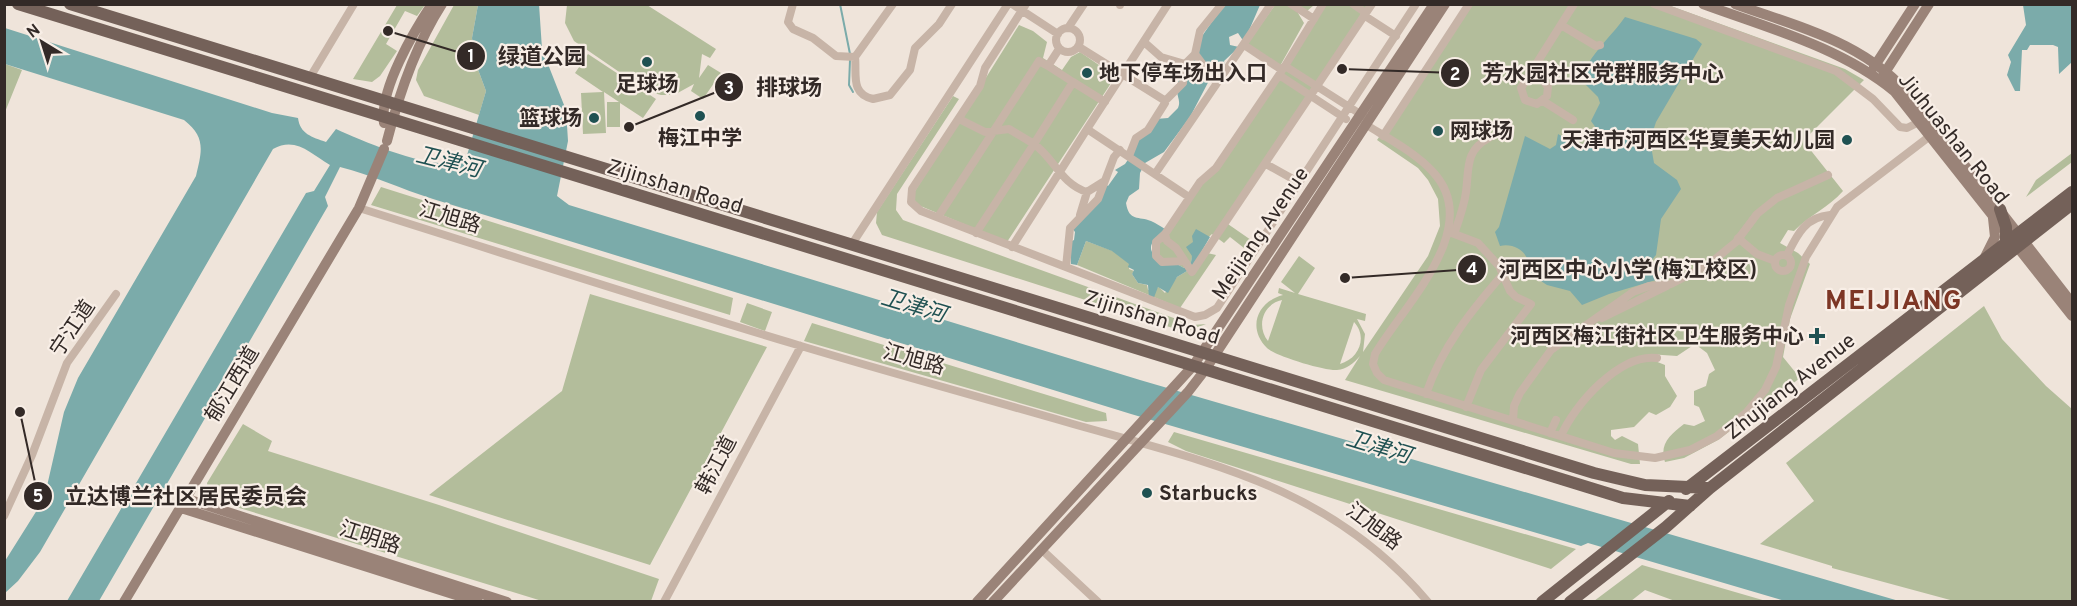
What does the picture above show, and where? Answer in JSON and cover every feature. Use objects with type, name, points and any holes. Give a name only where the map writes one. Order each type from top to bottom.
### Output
[{"type":"main road","points":[[18,4],[388,118]]},
{"type":"main road","points":[[70,4],[392,103]]},
{"type":"main road","name":"Zijinshan Road","points":[[392,103],[1627,483],[1710,488]]},
{"type":"main road","name":"Zijinshan Road","points":[[388,118],[1623,498],[1690,506]]},
{"type":"main road","name":"Zhujiang Avenue","points":[[1570,602],[1666,527],[1710,488],[1986,266],[2073,192]]},
{"type":"main road","name":"Zhujiang Avenue","points":[[2015,240],[2073,204]]},
{"type":"main road","points":[[1996,212],[2015,240]]},
{"type":"main road","name":"Zhujiang Avenue","points":[[1542,602],[1666,503],[1986,266]]},
{"type":"street","points":[[309,78],[354,4]]},
{"type":"street","points":[[388,118],[403,54],[432,4]]},
{"type":"street","points":[[392,103],[427,28],[442,4]]},
{"type":"street","points":[[793,4],[788,22],[793,29],[813,38],[837,56],[851,57]]},
{"type":"street","points":[[893,4],[851,57],[855,85],[858,90],[873,99],[890,95],[910,70],[915,48],[939,24],[952,4]]},
{"type":"street","points":[[852,244],[1010,4],[1024,8],[1058,34]]},
{"type":"street","points":[[1059,49],[1056,42],[1058,34],[1068,28],[1084,4]]},
{"type":"street","points":[[1012,247],[1168,4]]},
{"type":"street","points":[[1128,156],[1136,138],[1148,130],[1165,101],[1183,82],[1185,64],[1195,54],[1200,31],[1222,4]]},
{"type":"street","points":[[1155,174],[1271,4]]},
{"type":"street","points":[[1291,4],[1314,19]]},
{"type":"street","points":[[1187,265],[1162,262],[1156,256],[1156,242],[1165,234],[1200,182],[1216,168],[1323,4]]},
{"type":"street","points":[[1353,4],[1396,36]]},
{"type":"street","points":[[1165,234],[1167,242],[1176,248],[1192,272],[1207,253],[1372,4]]},
{"type":"street","points":[[1024,8],[985,68],[980,86],[910,195],[911,202],[921,211],[1195,317],[1205,315],[1217,308],[1416,4]]},
{"type":"street","name":"Meijiang Avenue","points":[[1363,122],[1434,4]]},
{"type":"street","name":"Meijiang Avenue","points":[[993,602],[1188,392],[1199,368],[1363,122],[1445,4]]},
{"type":"street","points":[[1383,136],[1469,4]]},
{"type":"street","points":[[1530,78],[1538,78],[1546,83],[1548,91],[1543,101],[1533,104],[1522,96],[1521,88],[1530,78],[1574,4]]},
{"type":"street","points":[[1654,4],[1836,71],[1873,99],[1900,127],[1907,128],[1919,122]]},
{"type":"street","name":"Jiuhuashan Road","points":[[1703,4],[1879,71],[1930,136],[1996,212]]},
{"type":"street","name":"Jiuhuashan Road","points":[[1735,4],[1833,40],[1879,71],[1996,212]]},
{"type":"street","points":[[1879,71],[1915,4]]},
{"type":"street","points":[[1879,71],[1929,4]]},
{"type":"street","points":[[1561,25],[1596,46],[1600,45]]},
{"type":"street","points":[[1068,28],[1079,34],[1079,47]]},
{"type":"street","points":[[1144,42],[1161,57],[1185,64]]},
{"type":"street","points":[[1244,45],[1282,70],[1318,87],[1350,107],[1363,122],[1424,163],[1440,182],[1448,201],[1451,233]]},
{"type":"street","points":[[1059,49],[1070,52],[1079,47]]},
{"type":"street","points":[[1079,47],[1165,101]]},
{"type":"street","points":[[1048,66],[1059,49]]},
{"type":"street","points":[[1195,54],[1216,82]]},
{"type":"street","points":[[938,217],[1039,61],[1105,102]]},
{"type":"street","points":[[1282,70],[1311,96],[1344,117],[1363,122]]},
{"type":"street","points":[[976,233],[1073,82]]},
{"type":"street","points":[[1543,101],[1574,120]]},
{"type":"street","name":"郁江西道","points":[[124,602],[359,208],[385,145],[388,118]]},
{"type":"street","points":[[959,119],[985,132],[1009,129],[1041,149],[1059,173],[1087,192]]},
{"type":"street","points":[[1087,129],[1189,197]]},
{"type":"street","points":[[1489,138],[1480,142],[1472,152],[1463,207],[1441,255],[1378,348],[1374,364],[1377,373],[1384,380],[1614,453],[1655,458],[1690,450],[1717,436],[1746,413],[1765,390],[1776,367],[1790,305],[1801,270],[1830,215],[1930,136]]},
{"type":"street","points":[[1066,267],[1070,228],[1080,215],[1098,199],[1114,157],[1120,150]]},
{"type":"street","points":[[1266,164],[1300,183]]},
{"type":"street","points":[[1513,422],[1514,406],[1537,365],[1551,350],[1633,292],[1649,286],[1671,284],[1708,265],[1738,238],[1757,214],[1776,198],[1828,175]]},
{"type":"street","points":[[1080,215],[1087,192],[1103,182]]},
{"type":"street","name":"江旭路","points":[[359,208],[801,346],[1128,439],[1251,478],[1295,496],[1328,515],[1381,552],[1402,570],[1428,602]]},
{"type":"street","points":[[1986,266],[1995,237],[1996,212]]},
{"type":"street","points":[[1786,255],[1799,233],[1809,222],[1820,216],[1830,215]]},
{"type":"street","points":[[1451,233],[1478,243],[1503,274],[1516,297],[1532,304],[1481,370],[1466,407]]},
{"type":"street","points":[[1738,238],[1757,254],[1775,261]]},
{"type":"street","points":[[2015,240],[2073,303]]},
{"type":"street","points":[[2015,240],[2073,316]]},
{"type":"street","points":[[1786,255],[1779,255],[1775,261],[1777,269],[1782,271],[1791,266]]},
{"type":"street","points":[[1786,255],[1791,266],[1801,270]]},
{"type":"street","points":[[1426,394],[1433,373],[1457,331],[1503,274]]},
{"type":"street","name":"宁江道","points":[[4,516],[32,455],[67,363],[116,294]]},
{"type":"street","name":"韩江道","points":[[664,602],[801,346]]},
{"type":"street","points":[[1561,436],[1577,407],[1597,387],[1639,359],[1656,358]]},
{"type":"street","name":"Meijiang Avenue","points":[[977,602],[1176,387],[1199,368]]},
{"type":"street","points":[[1550,433],[1556,420]]},
{"type":"street","name":"江明路","points":[[184,504],[478,602]]},
{"type":"street","points":[[1041,549],[1098,602]]},
{"type":"street","name":"江明路","points":[[447,592],[507,602]]},
{"type":"green space","points":[[397,5],[425,5],[417,16],[405,11],[386,44],[397,51],[380,76],[372,82],[353,79]]},
{"type":"green space","points":[[454,5],[478,5],[472,38],[476,64],[486,91],[479,115],[424,96],[416,80],[418,70]]},
{"type":"green space","points":[[567,5],[647,5],[716,49],[710,58],[702,54],[699,78],[708,65],[721,73],[703,99],[691,91],[694,84],[674,95],[661,95],[647,91],[574,41],[565,23]]},
{"type":"green space","points":[[1275,5],[1314,5],[1306,12],[1298,13],[1304,23],[1280,66],[1247,44]]},
{"type":"green space","points":[[1324,5],[1367,5],[1225,222],[1251,240],[1244,248],[1230,237],[1224,243],[1212,234],[1194,250],[1216,255],[1180,308],[1077,265],[1086,241],[1113,251],[1130,264],[1129,269],[1134,271],[1132,274],[1138,283],[1147,285],[1148,290],[1159,287],[1165,293],[1177,277],[1192,268],[1192,257],[1191,262],[1184,268],[1175,263],[1164,264],[1152,255],[1152,243],[1157,236],[1168,234]]},
{"type":"green space","points":[[1467,5],[1668,5],[1845,69],[1864,80],[1805,139],[1805,143],[1843,191],[1794,231],[1788,230],[1780,243],[1798,253],[1810,264],[1790,319],[1783,357],[1800,378],[1718,440],[1684,458],[1665,462],[1663,450],[1670,436],[1684,424],[1694,426],[1705,421],[1699,407],[1694,405],[1694,391],[1706,386],[1709,374],[1715,370],[1707,353],[1695,344],[1677,356],[1648,354],[1655,361],[1665,365],[1665,376],[1677,396],[1670,407],[1656,415],[1649,412],[1634,427],[1611,430],[1611,436],[1615,440],[1622,436],[1638,444],[1640,464],[1631,464],[1345,380],[1360,356],[1347,367],[1331,370],[1290,359],[1267,348],[1257,332],[1258,317],[1267,303],[1283,295],[1278,293],[1279,288],[1295,293],[1281,282],[1299,256],[1315,268],[1298,294],[1366,314],[1365,321],[1357,319],[1365,334],[1363,352],[1428,256],[1440,226],[1438,199],[1428,180],[1418,168],[1377,140]],"holes":[[[1282,300],[1268,341],[1262,329],[1263,316],[1270,306]],[[1354,322],[1361,341],[1352,357],[1340,364]]]},
{"type":"green space","points":[[1019,25],[1033,31],[1047,42],[1043,58],[1062,70],[1071,57],[1080,52],[1112,74],[1113,80],[1007,242],[918,205],[914,199],[915,191]]},
{"type":"green space","points":[[588,54],[656,99],[643,118],[620,103],[620,127],[607,127],[607,102],[619,102],[604,92],[606,133],[583,134],[581,93],[603,92],[575,73]]},
{"type":"green space","points":[[5,64],[22,70],[5,112]]},
{"type":"green space","points":[[953,96],[959,99],[897,194],[896,210],[903,220],[1193,325],[1206,324],[1190,330],[1179,330],[882,235],[876,223],[877,212]]},
{"type":"green space","points":[[2072,153],[2072,162],[2026,197],[2036,180]]},
{"type":"green space","points":[[381,187],[733,298],[730,315],[371,205]]},
{"type":"green space","points":[[590,294],[767,347],[650,565],[429,495],[562,391]]},
{"type":"green space","points":[[747,303],[772,312],[765,331],[740,322]]},
{"type":"green space","points":[[1984,306],[2002,339],[2046,386],[2072,409],[2072,601],[1954,601],[1832,568],[1832,566],[1760,544],[1814,501],[1786,463]]},
{"type":"green space","points":[[812,323],[1106,413],[1107,421],[1086,422],[804,341]]},
{"type":"green space","points":[[243,424],[272,441],[268,451],[439,505],[659,579],[651,601],[542,601],[220,502],[208,489],[207,483]]},
{"type":"green space","points":[[1174,432],[1576,549],[1551,569],[1186,451],[1168,442]]},
{"type":"green space","points":[[1642,565],[1766,601],[1675,601],[1645,590],[1631,601],[1594,601]]},
{"type":"water","points":[[539,4],[542,49],[566,110],[568,141],[557,196],[569,205],[1140,380],[1899,601],[1785,601],[1588,543],[1581,546],[1131,414],[433,199],[340,167],[325,197],[328,206],[99,601],[67,601],[306,193],[314,191],[330,165],[303,148],[289,144],[273,149],[40,552],[18,581],[5,593],[5,561],[44,499],[64,412],[78,378],[196,176],[201,152],[196,132],[184,120],[5,64],[5,28],[272,113],[298,118],[304,131],[326,142],[336,129],[400,154],[435,163],[451,164],[465,162],[486,91],[476,64],[472,38],[478,5]]},
{"type":"water","points":[[1225,5],[1260,5],[1244,42],[1238,33],[1229,37],[1230,45],[1239,47],[1224,61],[1225,65],[1213,73],[1190,117],[1164,152],[1145,163],[1140,173],[1139,189],[1129,196],[1126,203],[1132,216],[1151,221],[1165,229],[1151,247],[1154,255],[1164,264],[1175,263],[1184,268],[1191,262],[1192,256],[1186,247],[1193,242],[1192,236],[1196,229],[1210,237],[1192,268],[1177,277],[1168,293],[1158,287],[1153,300],[1149,298],[1148,285],[1138,283],[1132,274],[1134,270],[1112,251],[1086,241],[1077,265],[1071,264],[1070,242],[1074,240],[1075,232],[1072,228],[1100,201],[1105,184],[1108,186],[1118,172],[1115,170],[1125,164],[1132,154],[1136,139],[1156,119],[1168,118],[1178,108],[1177,90],[1183,70],[1204,34]]},
{"type":"water","points":[[2023,5],[2072,5],[2072,62],[2059,74],[2058,47],[2030,45],[2027,50],[2022,50],[2020,91],[2015,91],[2007,75],[2011,62],[2008,55],[2026,25]]},
{"type":"water","points":[[1625,17],[1696,39],[1702,44],[1656,122],[1650,140],[1654,163],[1677,180],[1681,189],[1661,219],[1656,255],[1651,261],[1662,268],[1666,277],[1609,294],[1582,305],[1570,291],[1547,285],[1527,275],[1528,262],[1523,252],[1513,246],[1500,246],[1495,232],[1499,227],[1525,136],[1550,149],[1556,145],[1558,134],[1583,149],[1592,143],[1596,128],[1591,121],[1600,103],[1598,97],[1581,80],[1586,72],[1582,61],[1588,64]]},
{"type":"waterway","points":[[840,4],[850,54]]},
{"type":"waterway","points":[[850,60],[849,85],[853,92]]},
{"type":"place","name":"绿道公园","points":[[388,31]]},
{"type":"place","name":"足球场","points":[[647,62]]},
{"type":"place","name":"芳水园社区党群服务中心","points":[[1342,69]]},
{"type":"place","name":"地下停车场出入口","points":[[1087,73]]},
{"type":"place","name":"梅江中学","points":[[700,116]]},
{"type":"place","name":"篮球场","points":[[594,118]]},
{"type":"place","name":"排球场","points":[[629,127]]},
{"type":"place","name":"网球场","points":[[1438,131]]},
{"type":"place","name":"天津市河西区华夏美天幼儿园","points":[[1847,140]]},
{"type":"place","name":"河西区中心小学(梅江校区)","points":[[1345,278]]},
{"type":"place","name":"河西区梅江街社区卫生服务中心","points":[[1817,336]]},
{"type":"place","name":"立达博兰社区居民委员会","points":[[20,412]]},
{"type":"place","name":"Starbucks","points":[[1147,493]]},
{"type":"district","name":"MEIJIANG","points":[[1894,300]]},
{"type":"water label","name":"卫津河","points":[[449,161]]},
{"type":"water label","name":"卫津河","points":[[914,305]]},
{"type":"water label","name":"卫津河","points":[[1379,446]]}]
